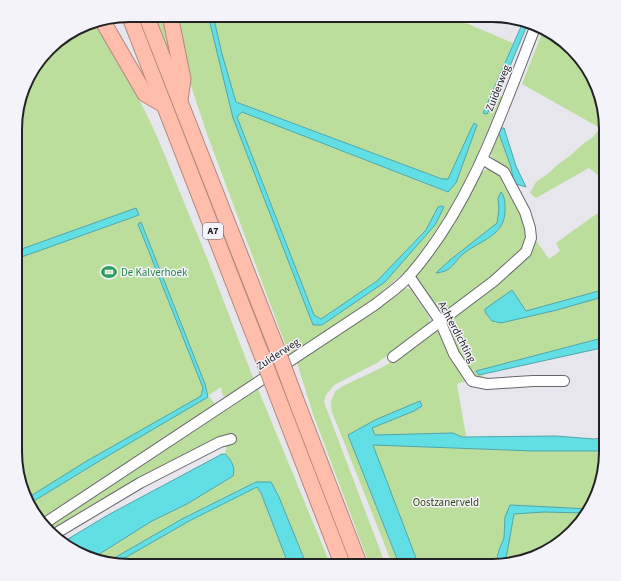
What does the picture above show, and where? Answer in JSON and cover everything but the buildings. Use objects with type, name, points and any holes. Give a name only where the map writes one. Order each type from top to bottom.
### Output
[{"type":"highway","name":"A7","points":[[132,22],[340,559]]},
{"type":"highway","name":"A7","points":[[149,22],[357,559]]},
{"type":"highway","name":"A7","points":[[171,22],[183,79],[180,101]]},
{"type":"highway","points":[[105,25],[145,94],[164,106]]},
{"type":"street","name":"Zuiderweg","points":[[48,521],[376,304],[409,276],[442,232],[459,205],[482,159],[534,30]]},
{"type":"street","points":[[393,357],[494,280],[526,252],[531,238],[530,228],[525,212],[504,172],[482,159]]},
{"type":"street","name":"Achterdichting","points":[[409,276],[440,321],[454,354],[472,381],[487,384],[533,381],[564,381]]},
{"type":"street","points":[[58,531],[140,483],[220,442],[231,439]]},
{"type":"green space","points":[[157,22],[167,22],[179,78]]},
{"type":"green space","points":[[177,22],[210,22],[233,118],[313,325],[322,325],[385,282],[435,225],[444,207],[438,207],[426,230],[377,281],[321,319],[314,315],[237,117],[242,112],[447,192],[471,129],[448,179],[442,179],[236,102],[215,22],[466,22],[513,43],[484,113],[487,114],[498,95],[502,97],[462,189],[433,239],[413,263],[390,285],[354,313],[290,357],[207,134],[191,86]]},
{"type":"green space","name":"De Kalverhoek","points":[[98,27],[142,105],[156,134],[209,263],[254,380],[228,397],[223,396],[221,387],[203,399],[210,397],[214,403],[214,407],[47,520],[36,505],[30,493],[24,473],[22,459],[23,115],[30,88],[36,76],[49,59],[70,40],[95,28]]},
{"type":"green space","points":[[542,34],[568,53],[585,76],[591,88],[597,108],[599,127],[522,84]]},
{"type":"green space","points":[[599,129],[599,176],[589,168],[536,198],[530,193],[536,182],[593,137]]},
{"type":"green space","points":[[500,135],[511,167],[511,172],[499,164],[490,152],[493,139],[495,136]]},
{"type":"green space","points":[[487,169],[493,170],[503,177],[526,226],[527,236],[521,252],[515,259],[442,314],[438,314],[415,278],[455,223],[482,172]]},
{"type":"green space","name":"Oostzanerveld","points":[[599,212],[599,339],[477,371],[479,375],[485,376],[457,384],[466,436],[461,437],[453,433],[375,435],[372,428],[414,410],[354,431],[375,436],[537,441],[599,451],[597,473],[591,493],[585,505],[577,517],[551,541],[533,551],[513,557],[499,559],[398,559],[368,486],[397,559],[390,559],[332,412],[331,404],[335,392],[338,389],[386,365],[426,337],[535,239],[549,259],[560,251],[556,243]],"holes":[[[517,296],[517,298],[496,323],[489,318],[485,309],[497,302]]]},
{"type":"green space","points":[[404,288],[410,289],[430,320],[428,325],[377,363],[334,385],[326,395],[324,402],[383,559],[367,559],[313,414],[297,363],[367,316]]},
{"type":"green space","points":[[258,389],[328,559],[304,559],[279,497],[271,482],[256,482],[182,519],[114,558],[99,554],[152,521],[187,504],[233,476],[228,457],[225,454],[228,437],[57,530],[52,525]]},
{"type":"green space","points":[[257,487],[261,493],[286,559],[124,559],[191,520]]},
{"type":"water","points":[[210,22],[215,22],[236,102],[442,179],[448,179],[474,123],[477,125],[456,183],[448,192],[242,112],[237,117],[314,315],[321,319],[377,281],[426,230],[438,207],[444,207],[435,225],[385,282],[322,325],[313,325],[233,118]]},
{"type":"water","points":[[521,27],[526,28],[498,95],[487,114],[483,113]]},
{"type":"water","points":[[501,128],[504,128],[516,166],[526,187],[514,184],[511,167],[498,131]]},
{"type":"water","points":[[501,192],[505,202],[505,209],[504,218],[497,231],[463,254],[449,269],[436,273],[497,223],[499,209],[498,198]]},
{"type":"water","points":[[136,208],[139,215],[22,257],[22,249]]},
{"type":"water","points":[[141,222],[205,384],[208,397],[34,501],[31,496],[85,462],[201,396],[203,388],[138,224]]},
{"type":"water","points":[[512,290],[526,311],[599,291],[599,298],[557,310],[501,323],[492,321],[485,312],[485,309]]},
{"type":"water","points":[[599,339],[599,349],[479,375],[476,371]]},
{"type":"water","points":[[420,401],[422,406],[414,411],[372,428],[375,435],[453,433],[462,437],[556,436],[599,438],[599,451],[534,451],[373,445],[416,559],[397,559],[348,435],[375,420]]},
{"type":"water","points":[[222,454],[225,454],[231,461],[234,470],[233,476],[187,504],[152,521],[99,554],[88,551],[67,539],[108,515]]},
{"type":"water","points":[[256,482],[271,482],[279,497],[304,559],[286,559],[261,493],[257,487],[191,520],[124,559],[114,558],[182,519]]},
{"type":"water","points":[[510,505],[583,509],[580,513],[544,512],[514,514],[506,558],[497,559],[504,538],[505,517]]},
{"type":"place","name":"De Kalverhoek","points":[[109,272]]}]
